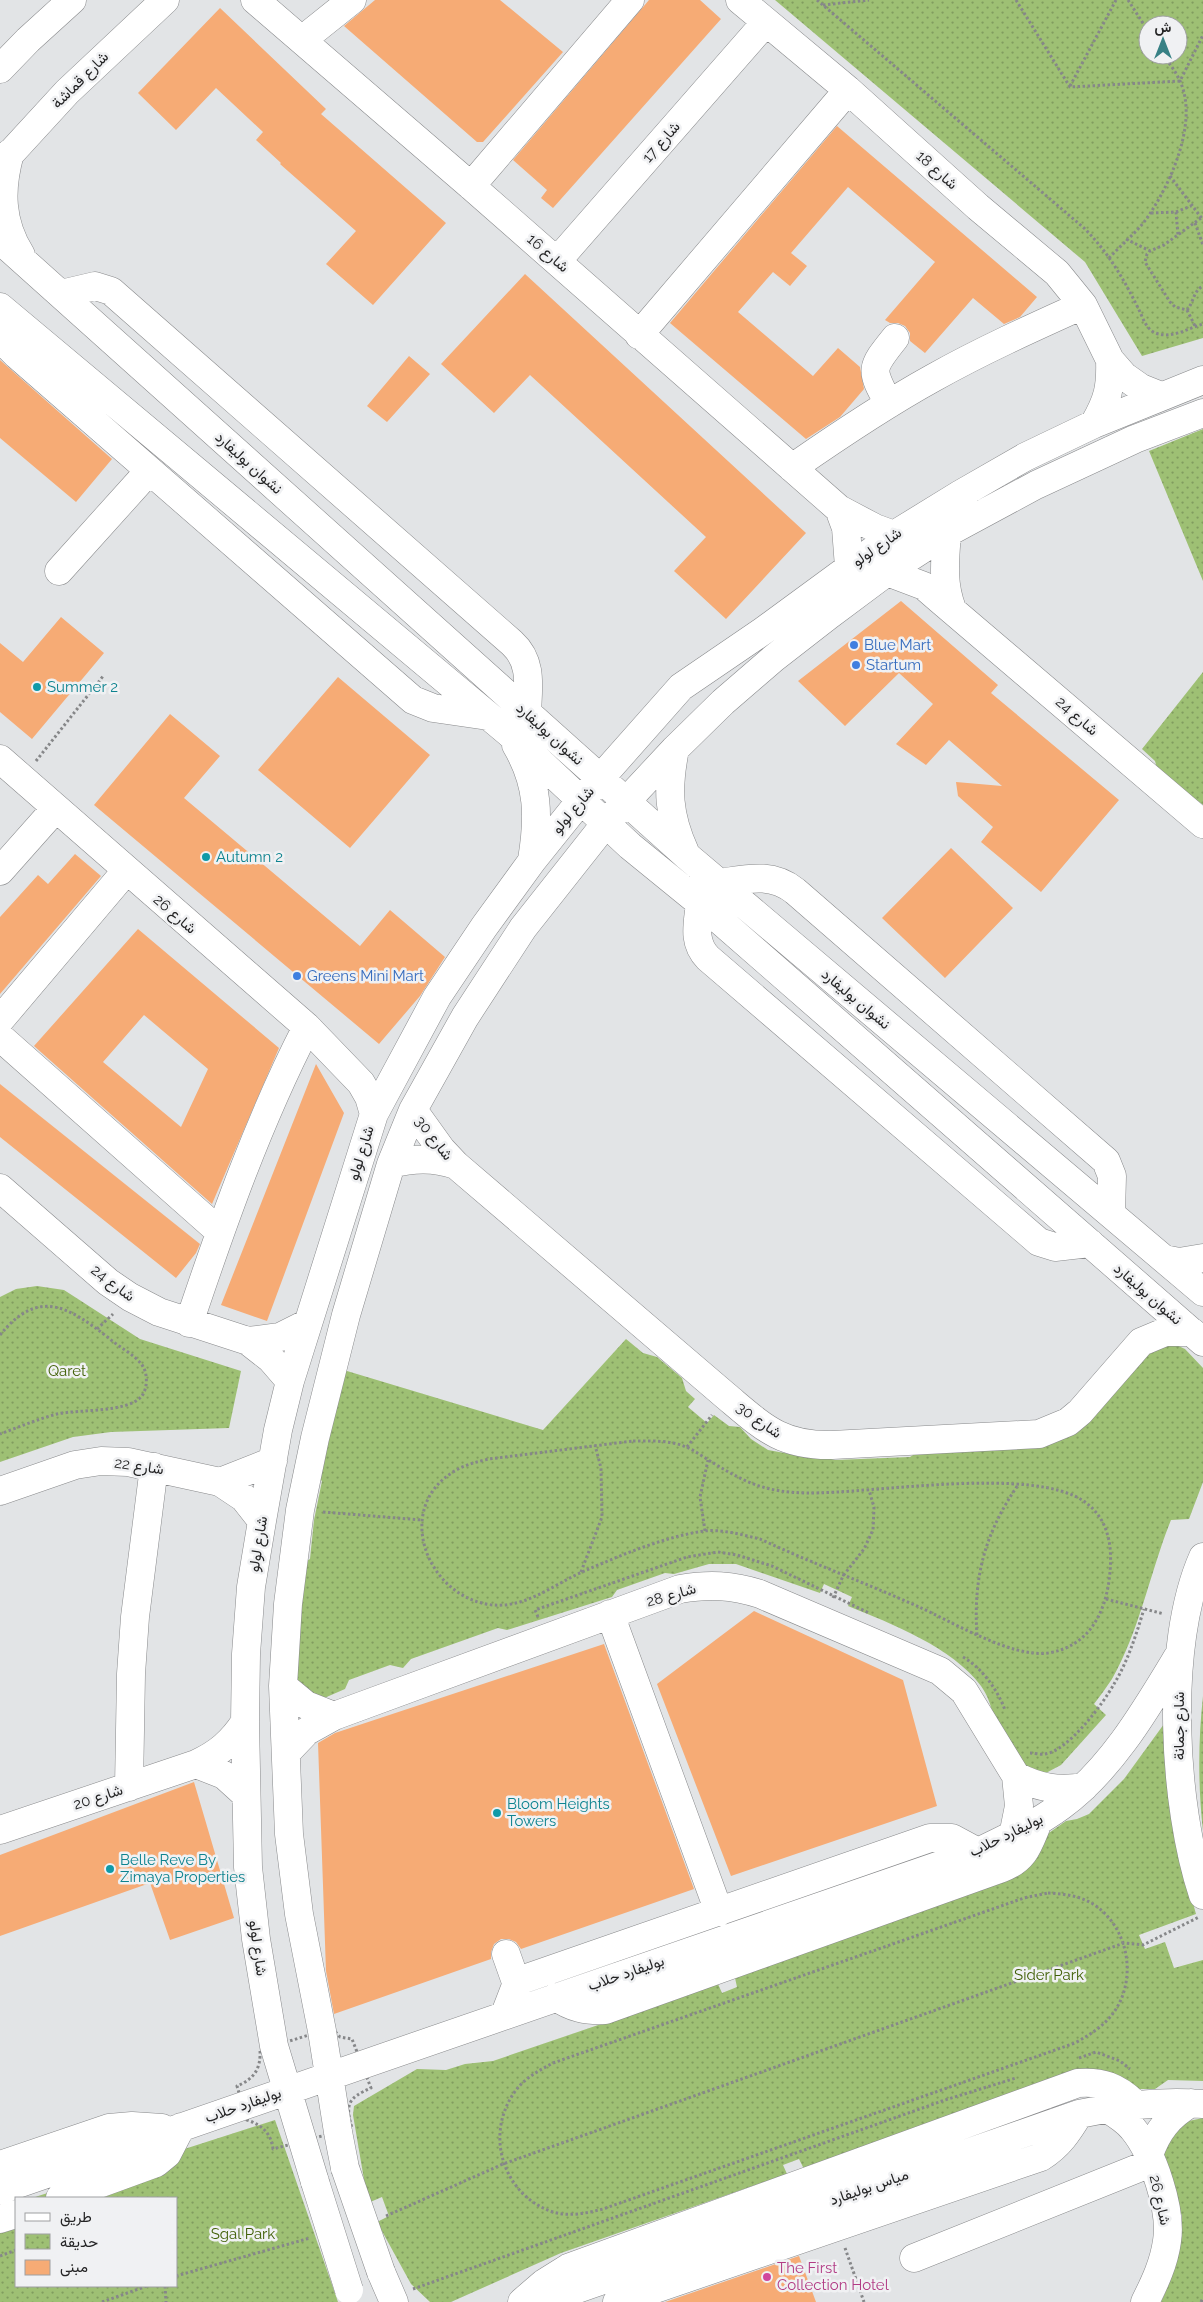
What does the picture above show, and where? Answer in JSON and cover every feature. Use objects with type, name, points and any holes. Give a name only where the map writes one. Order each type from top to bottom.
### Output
[{"type":"street","points":[[0,69],[28,40],[72,0]]},
{"type":"street","name":"شارع قماشة","points":[[5,159],[67,92],[165,0]]},
{"type":"street","name":"شارع 16","points":[[255,0],[471,186],[839,509],[875,528],[894,535]]},
{"type":"street","points":[[302,40],[352,0]]},
{"type":"street","points":[[471,186],[630,0]]},
{"type":"street","name":"شارع 18","points":[[740,0],[848,90],[978,207],[1057,273],[1083,305],[1110,360],[1141,388],[1161,396]]},
{"type":"street","name":"شارع 17","points":[[557,261],[766,22]]},
{"type":"street","points":[[639,334],[848,90]]},
{"type":"street","points":[[5,159],[2,202],[6,224],[26,263]]},
{"type":"street","name":"نشوان بوليفارد","points":[[0,240],[687,856],[1203,1292]]},
{"type":"street","points":[[61,294],[95,286],[111,291],[512,643],[524,656],[527,665],[527,713]]},
{"type":"street","points":[[792,468],[894,401],[1007,340],[1083,305]]},
{"type":"street","name":"نشوان بوليفارد","points":[[0,307],[509,734],[606,823],[1198,1337]]},
{"type":"street","points":[[0,332],[8,346],[17,355],[149,472],[413,700],[434,708],[488,716]]},
{"type":"street","points":[[894,401],[886,368],[899,341]]},
{"type":"street","name":"شارع 18","points":[[1094,424],[1106,404],[1111,382],[1110,360]]},
{"type":"street","name":"شارع لولو","points":[[351,2296],[274,2046],[256,1939],[248,1867],[245,1722],[246,1654],[252,1587],[262,1521],[290,1381],[374,1114],[437,997],[532,860],[600,778],[681,687],[894,535],[1017,462],[1094,424],[1203,380]]},
{"type":"street","name":"شارع لولو","points":[[404,2296],[381,2272],[346,2168],[299,1914],[289,1834],[283,1686],[288,1604],[300,1510],[315,1438],[346,1315],[391,1164],[413,1110],[464,1017],[523,928],[606,823],[675,749],[724,702],[774,658],[887,572],[947,533],[1036,485],[1134,439],[1203,412]]},
{"type":"street","points":[[59,571],[149,472]]},
{"type":"street","points":[[839,509],[846,528],[849,567]]},
{"type":"street","points":[[947,533],[943,576],[946,593],[952,609]]},
{"type":"street","name":"شارع 24","points":[[887,572],[924,586],[1203,824]]},
{"type":"street","points":[[509,734],[526,762],[536,794],[537,828],[532,860]]},
{"type":"street","points":[[675,749],[670,776],[670,804],[675,831],[687,856]]},
{"type":"street","name":"شارع 26","points":[[0,759],[126,871],[307,1027],[349,1070],[365,1090],[374,1114]]},
{"type":"street","points":[[0,871],[56,808]]},
{"type":"street","points":[[0,1020],[126,871]]},
{"type":"street","points":[[719,883],[765,877],[776,880],[795,891],[1106,1161],[1112,1176],[1111,1213]]},
{"type":"street","points":[[700,903],[698,945],[708,958],[1039,1242],[1056,1247],[1090,1243]]},
{"type":"street","points":[[188,1323],[220,1232],[279,1083],[307,1027]]},
{"type":"street","points":[[0,1037],[220,1232]]},
{"type":"street","points":[[349,1070],[375,1069],[400,1065]]},
{"type":"street","name":"شارع 30","points":[[413,1110],[441,1149],[456,1165],[726,1396],[773,1433],[791,1441],[812,1446],[1039,1434],[1068,1422],[1080,1412],[1140,1342],[1146,1317],[1145,1292]]},
{"type":"street","name":"شارع 30","points":[[391,1164],[413,1159],[435,1159],[456,1165]]},
{"type":"street","name":"شارع 24","points":[[0,1188],[108,1282],[130,1298],[188,1323],[248,1341],[271,1359],[290,1381]]},
{"type":"street","points":[[1164,1259],[1179,1262],[1203,1258]]},
{"type":"street","name":"شارع 24","points":[[248,1341],[280,1337],[308,1323]]},
{"type":"street","name":"شارع 30","points":[[1140,1342],[1165,1332],[1198,1337]]},
{"type":"street","name":"شارع 22","points":[[0,1491],[76,1465],[110,1461],[128,1462],[220,1482],[244,1498],[262,1521]]},
{"type":"street","points":[[220,1482],[273,1461]]},
{"type":"street","points":[[129,1787],[131,1674],[135,1617],[154,1467]]},
{"type":"street","name":"شارع جمانة","points":[[1203,1557],[1184,1619],[1180,1653],[1178,1724],[1183,1811],[1195,1871],[1203,1895]]},
{"type":"street","name":"شارع 28","points":[[286,1753],[307,1731],[334,1716],[680,1589],[721,1585],[741,1588],[760,1594],[940,1672],[953,1680],[972,1703],[1016,1776],[1019,1806],[1013,1836]]},
{"type":"street","points":[[610,1614],[719,1912]]},
{"type":"street","name":"بوليفارد حلاب","points":[[0,2190],[978,1852],[1038,1822],[1084,1787],[1130,1730],[1180,1653]]},
{"type":"street","points":[[283,1686],[306,1705],[334,1716]]},
{"type":"street","name":"شارع 20","points":[[0,1830],[212,1757],[225,1748],[245,1722]]},
{"type":"street","points":[[196,1764],[224,1775],[246,1795]]},
{"type":"street","points":[[1016,1776],[1032,1784],[1049,1789],[1066,1790],[1084,1787]]},
{"type":"street","points":[[569,1964],[552,1999],[580,2009],[605,2010],[1014,1863],[1023,1855],[1038,1822]]},
{"type":"street","points":[[505,2014],[517,1985],[524,1979],[930,1838],[952,1838],[978,1852]]},
{"type":"street","points":[[506,1954],[517,1985]]},
{"type":"street","points":[[522,2302],[556,2274],[575,2265],[1078,2083],[1095,2082],[1111,2086],[1125,2094],[1134,2104]]},
{"type":"street","name":"مياس بوليفارد","points":[[540,2302],[1079,2114],[1134,2104],[1163,2102],[1197,2103]]},
{"type":"street","name":"شارع 26","points":[[1150,2159],[1155,2138],[1164,2124],[1176,2112],[1197,2103]]},
{"type":"street","name":"شارع 26","points":[[1106,2108],[1132,2127],[1150,2159],[1167,2215],[1168,2239],[1163,2262],[1145,2302]]},
{"type":"street","points":[[617,2302],[1041,2157],[1053,2150],[1063,2140],[1079,2114]]},
{"type":"street","points":[[0,2165],[109,2128],[132,2126],[177,2128],[167,2154],[156,2163],[63,2197]]},
{"type":"street","points":[[914,2258],[1150,2159]]},
{"type":"street","points":[[0,2219],[15,2214]]},
{"type":"path","points":[[817,0],[1084,228],[1110,258],[1124,280],[1147,327],[1157,334],[1169,336],[1203,324]]},
{"type":"path","points":[[823,5],[869,0]]},
{"type":"path","points":[[1016,0],[1070,87]]},
{"type":"path","points":[[1070,87],[1116,0]]},
{"type":"path","points":[[1128,0],[1138,16]]},
{"type":"path","points":[[1180,81],[1203,35]]},
{"type":"path","points":[[1110,258],[1151,213],[1170,175],[1185,129],[1186,105],[1180,81],[1170,65]]},
{"type":"path","points":[[1070,87],[1180,81]]},
{"type":"path","points":[[1170,175],[1202,219],[1150,251],[1145,262],[1174,307],[1187,310]]},
{"type":"path","points":[[1151,213],[1176,212],[1191,206]]},
{"type":"path","points":[[1176,212],[1178,235]]},
{"type":"path","points":[[1194,223],[1203,245]]},
{"type":"path","points":[[1126,239],[1150,251]]},
{"type":"path","points":[[1187,310],[1195,294],[1203,286]]},
{"type":"path","points":[[1187,310],[1195,326]]},
{"type":"path","points":[[22,779],[104,675]]},
{"type":"path","points":[[0,1335],[18,1316],[33,1308],[50,1306],[66,1309],[97,1329],[143,1365],[147,1380],[143,1395],[132,1405],[60,1414],[42,1418],[0,1434]]},
{"type":"path","points":[[687,1447],[726,1396]]},
{"type":"path","points":[[633,1441],[664,1442],[687,1447],[755,1486],[779,1491],[807,1493],[945,1484],[1018,1485],[1050,1488],[1069,1493],[1086,1502],[1099,1516],[1108,1534],[1112,1554],[1106,1599],[1098,1619],[1085,1635],[1068,1647],[1048,1653],[1026,1652],[977,1635],[918,1607],[760,1540],[733,1533],[705,1531],[658,1542],[581,1572],[532,1598],[510,1605],[487,1604],[465,1597],[446,1584],[431,1565],[423,1544],[422,1520],[427,1502],[437,1485],[452,1472],[470,1464],[595,1445],[633,1441]]},
{"type":"path","points":[[581,1572],[602,1517],[601,1476],[595,1445]]},
{"type":"path","points":[[705,1531],[700,1497],[708,1460]]},
{"type":"path","points":[[977,1635],[977,1582],[983,1556],[1003,1507],[1018,1485]]},
{"type":"path","points":[[822,1620],[843,1576],[864,1549],[873,1530],[874,1507],[869,1490]]},
{"type":"path","points":[[300,1510],[422,1520]]},
{"type":"path","points":[[1106,1599],[1184,1619]]},
{"type":"path","points":[[1048,1892],[1073,1895],[1096,1906],[1114,1924],[1124,1943],[1128,1970],[1124,1993],[1112,2014],[1096,2031],[1075,2043],[603,2209],[579,2215],[554,2212],[532,2202],[514,2186],[503,2164],[499,2140],[502,2115],[514,2093],[531,2075],[553,2063],[1015,1901],[1048,1892]]},
{"type":"path","points":[[379,2218],[503,2164],[1124,1943],[1143,1945],[1203,1915]]},
{"type":"path","points":[[1077,2059],[1096,2052],[1120,2061],[1134,2071]]},
{"type":"path","points":[[404,2296],[944,2100],[1020,2077]]},
{"type":"path","points":[[838,2227],[864,2302]]},
{"type":"path","points":[[178,2275],[315,2236]]},
{"type":"path","points":[[0,2256],[15,2250]]},
{"type":"path","points":[[102,2302],[144,2287]]},
{"type":"path","points":[[165,2287],[166,2302]]},
{"type":"path","points":[[1201,2302],[1203,2298]]},
{"type":"green space","points":[[775,0],[1203,0],[1203,338],[1142,356],[1085,262]]},
{"type":"green space","points":[[1203,429],[1203,581],[1149,451]]},
{"type":"green space","points":[[1203,672],[1203,805],[1198,801],[1191,801],[1158,772],[1155,761],[1142,749]]},
{"type":"green space","name":"Qaret","points":[[37,1286],[64,1290],[140,1339],[241,1371],[229,1428],[111,1432],[73,1437],[0,1462],[0,1297],[16,1289]]},
{"type":"green space","points":[[626,1339],[643,1353],[657,1357],[682,1378],[686,1391],[695,1399],[688,1407],[707,1423],[714,1415],[729,1426],[740,1427],[751,1439],[768,1450],[819,1456],[835,1460],[910,1457],[924,1448],[959,1447],[973,1451],[1041,1448],[1061,1437],[1127,1362],[1168,1341],[1185,1349],[1203,1368],[1203,1482],[1189,1519],[1171,1520],[1130,1641],[1112,1679],[1094,1704],[1106,1715],[1061,1765],[1044,1774],[1029,1774],[1002,1747],[989,1700],[981,1686],[969,1672],[938,1648],[902,1629],[848,1606],[852,1597],[824,1584],[820,1593],[736,1564],[709,1564],[674,1574],[665,1573],[617,1590],[612,1597],[507,1630],[498,1628],[411,1659],[403,1668],[390,1665],[349,1680],[345,1689],[322,1699],[291,1687],[295,1568],[310,1559],[314,1520],[322,1481],[315,1475],[337,1368],[543,1430]]},
{"type":"green space","points":[[1203,1696],[1203,1831],[1199,1763]]},
{"type":"green space","name":"Sider Park","points":[[1172,1713],[1188,1885],[1196,1914],[1139,1935],[1145,1949],[1165,1942],[1174,1968],[1203,1960],[1203,2081],[1168,2080],[1155,2089],[1128,2089],[1119,2082],[804,2169],[799,2159],[783,2165],[787,2174],[561,2253],[451,2302],[430,2302],[411,2284],[377,2222],[389,2216],[382,2197],[368,2203],[353,2115],[354,2106],[417,2069],[446,2070],[465,2064],[493,2061],[718,1984],[722,1993],[737,1987],[735,1978],[1043,1837],[1066,1821],[1089,1814],[1124,1779]]},
{"type":"green space","points":[[1203,2118],[1203,2302],[1161,2302],[1166,2291],[1182,2216],[1161,2159],[1179,2123]]},
{"type":"green space","name":"Sgal Park","points":[[275,2120],[338,2302],[0,2302],[0,2209],[15,2203],[15,2287],[178,2287],[178,2197],[35,2197]]},
{"type":"building","points":[[375,0],[500,0],[563,52],[483,142],[477,142],[344,26]]},
{"type":"building","points":[[649,0],[700,0],[721,19],[553,208],[541,198],[547,190],[513,160]]},
{"type":"building","points":[[220,8],[326,109],[321,114],[446,223],[373,305],[326,264],[356,231],[280,164],[256,140],[263,132],[216,88],[176,130],[138,93]]},
{"type":"building","points":[[837,126],[1037,297],[1020,317],[1004,324],[973,298],[925,353],[910,341],[910,333],[905,326],[885,320],[935,262],[848,187],[791,253],[807,266],[790,286],[773,272],[738,312],[813,376],[838,348],[860,367],[864,389],[840,417],[806,439],[670,323]]},
{"type":"building","points":[[525,274],[806,533],[726,619],[674,571],[706,537],[530,375],[494,413],[441,364]]},
{"type":"building","points":[[409,356],[430,374],[387,422],[367,406]]},
{"type":"building","points":[[0,360],[112,459],[76,502],[0,438]]},
{"type":"building","points":[[901,601],[998,685],[991,693],[1119,800],[1041,892],[981,842],[993,827],[958,796],[956,782],[1002,786],[949,740],[926,765],[896,744],[933,704],[899,673],[845,726],[798,681]]},
{"type":"building","name":"Summer 2","points":[[61,617],[104,653],[32,739],[0,712],[0,643],[23,662]]},
{"type":"building","points":[[338,677],[430,755],[350,848],[258,770]]},
{"type":"building","name":"Autumn 2","points":[[170,714],[220,756],[184,798],[360,946],[390,910],[445,957],[420,996],[379,1044],[94,805]]},
{"type":"building","points":[[951,848],[1013,908],[945,978],[882,918]]},
{"type":"building","points":[[75,854],[101,876],[0,994],[0,917],[38,875],[48,884]]},
{"type":"building","points":[[138,929],[279,1048],[212,1204],[34,1046]],"holes":[[[144,1015],[208,1069],[181,1127],[103,1062]]]},
{"type":"building","points":[[316,1064],[344,1113],[267,1321],[221,1305]]},
{"type":"building","points":[[0,1084],[200,1244],[196,1253],[176,1278],[0,1137]]},
{"type":"building","points":[[754,1611],[903,1680],[937,1806],[731,1876],[657,1684]]},
{"type":"building","name":"Bloom Heights Towers","points":[[604,1644],[694,1889],[521,1949],[516,1942],[509,1939],[501,1939],[494,1944],[491,1959],[334,2014],[326,1971],[318,1743],[335,1733]]},
{"type":"building","name":"Belle Reve By Zimaya Properties","points":[[194,1782],[234,1918],[170,1940],[150,1883],[0,1936],[0,1855]]},
{"type":"building","name":"The First Collection Hotel","points":[[799,2256],[816,2302],[665,2302]]},
{"type":"place","name":"Blue Mart","points":[[854,645]]},
{"type":"place","name":"Startum","points":[[856,665]]},
{"type":"place","name":"Summer 2","points":[[37,687]]},
{"type":"place","name":"Autumn 2","points":[[206,857]]},
{"type":"place","name":"Greens Mini Mart","points":[[297,976]]},
{"type":"place","name":"Bloom Heights Towers","points":[[497,1813]]},
{"type":"place","name":"Belle Reve By Zimaya Properties","points":[[110,1869]]},
{"type":"place","name":"The First Collection Hotel","points":[[767,2277]]}]
